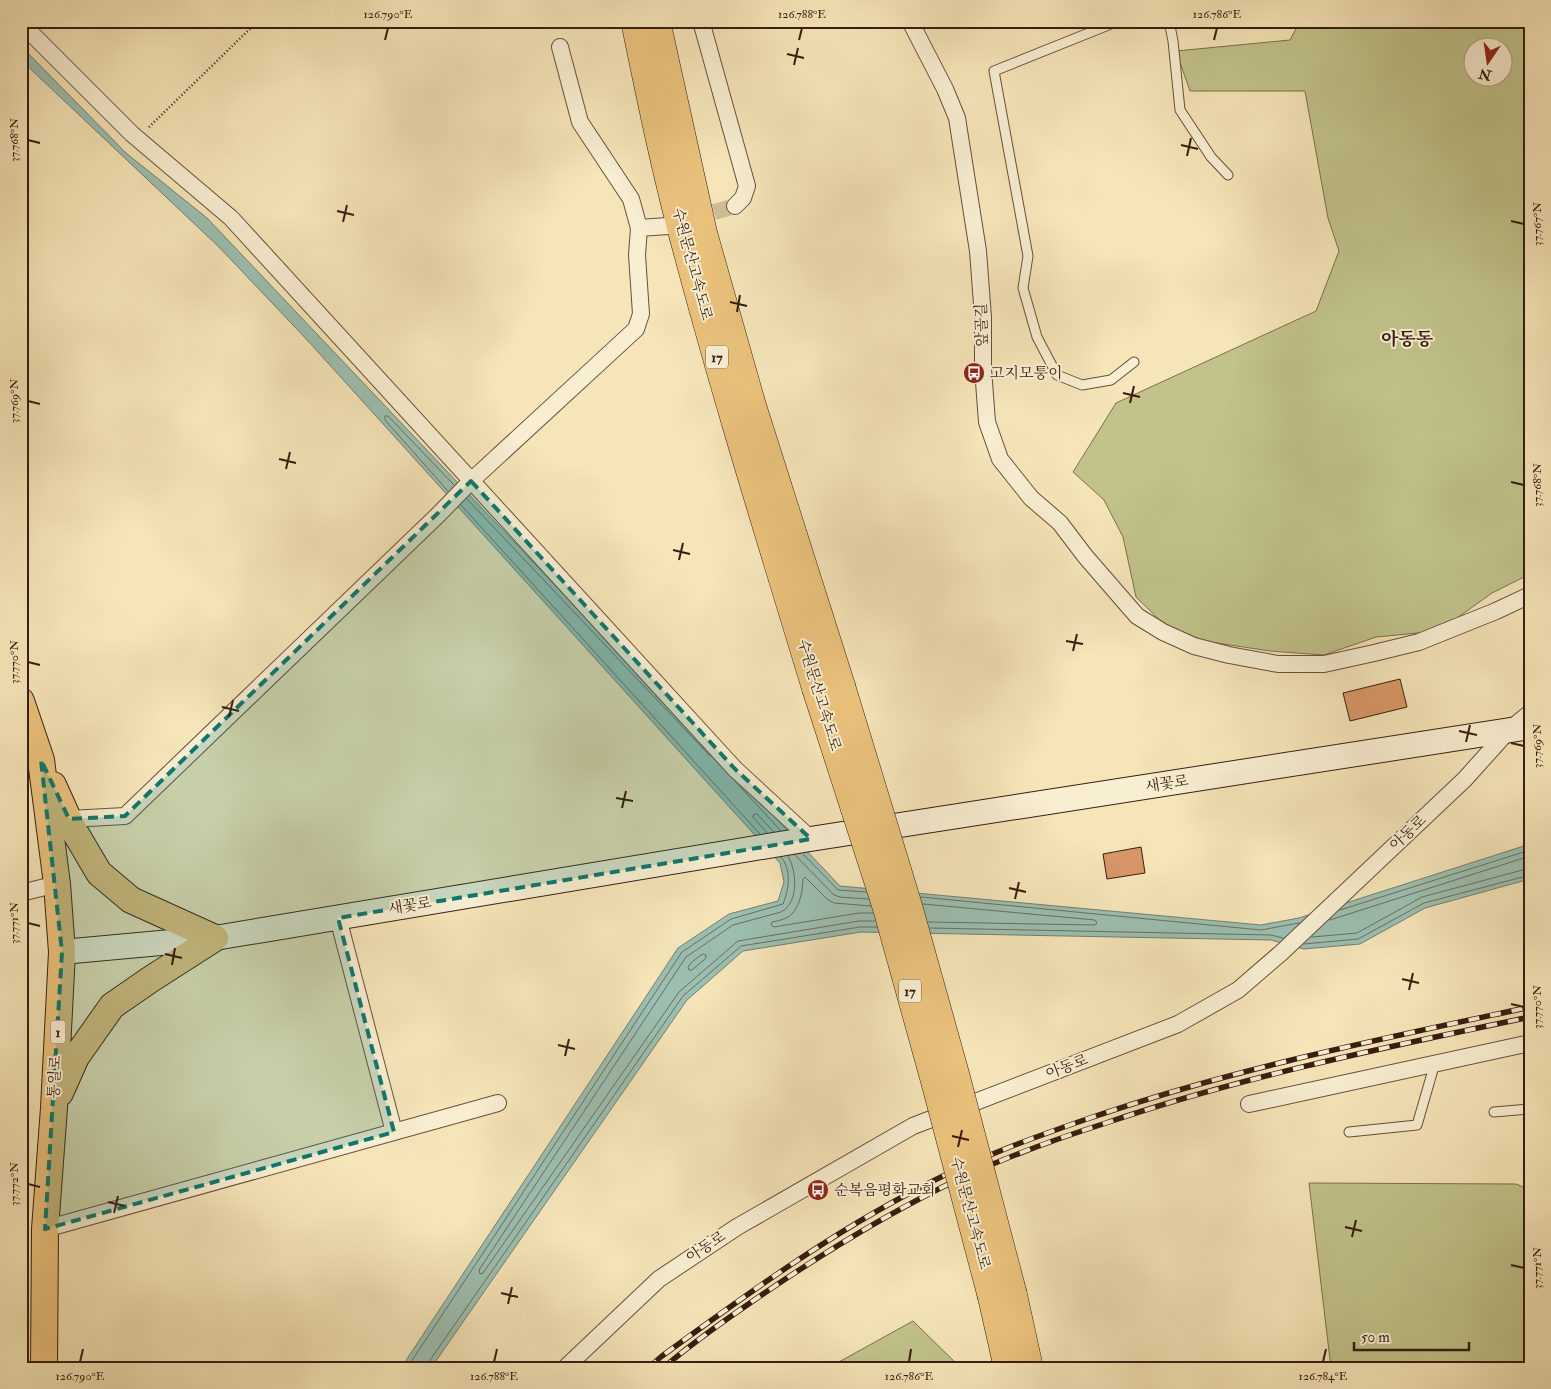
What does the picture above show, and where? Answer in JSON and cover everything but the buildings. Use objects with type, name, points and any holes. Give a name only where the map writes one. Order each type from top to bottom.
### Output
[{"type":"highway","name":"수원문산고속도로","points":[[635,21],[656,123],[687,252],[739,435],[829,687]]},
{"type":"highway","name":"수원문산고속도로","points":[[656,21],[706,242],[829,687],[887,908],[935,1081],[1002,1296],[1029,1368]]},
{"type":"highway","name":"수원문산고속도로","points":[[1002,1296],[1008,1368]]},
{"type":"main road","name":"통일로","points":[[21,701],[41,760],[57,884],[62,952],[54,1108],[45,1229],[44,1368]]},
{"type":"main road","points":[[41,760],[69,818],[99,873],[131,900],[215,938]]},
{"type":"main road","points":[[54,1108],[76,1057],[112,1006],[151,978],[215,938]]},
{"type":"street","points":[[701,21],[747,186],[743,198],[734,206]]},
{"type":"street","name":"앞골길","points":[[910,21],[945,89],[957,118],[978,251],[983,317],[983,369],[987,422],[1000,459],[1031,498],[1060,523],[1085,556],[1137,616],[1163,632],[1194,646],[1229,655],[1278,664],[1324,664],[1418,642],[1530,596]]},
{"type":"street","points":[[21,23],[137,138],[231,218],[469,483],[735,769],[807,840]]},
{"type":"street","points":[[69,818],[125,816],[469,483],[636,330],[641,314],[637,255],[639,228],[631,198],[580,122],[560,47]]},
{"type":"street","points":[[639,228],[668,226]]},
{"type":"street","name":"아동로","points":[[565,1368],[659,1279],[737,1227],[913,1126],[1178,1024],[1238,990],[1281,953],[1520,729],[1530,713]]},
{"type":"street","name":"새꽃로","points":[[62,952],[215,938],[807,840],[1520,729]]},
{"type":"street","points":[[21,893],[57,884]]},
{"type":"street","points":[[338,918],[394,1132]]},
{"type":"street","points":[[1249,1104],[1435,1063],[1529,1048]]},
{"type":"street","points":[[45,1229],[498,1103]]},
{"type":"lane","points":[[1113,21],[1111,24],[994,71],[1028,256],[1023,288],[1037,337],[1057,375],[1082,385],[1111,380],[1134,362]]},
{"type":"lane","points":[[1169,21],[1180,110],[1211,157],[1228,175]]},
{"type":"lane","points":[[1349,1132],[1416,1125],[1435,1063]]},
{"type":"lane","points":[[1494,1112],[1530,1109]]},
{"type":"path","points":[[137,138],[258,21]]},
{"type":"highlighted area","points":[[471,481],[735,769],[811,839],[338,918],[394,1132],[45,1229],[62,952],[41,760],[69,819],[125,816]]},
{"type":"green space","points":[[1300,21],[1530,21],[1530,574],[1492,593],[1439,631],[1376,637],[1324,655],[1270,651],[1210,642],[1170,630],[1136,597],[1123,537],[1104,500],[1073,472],[1116,403],[1316,311],[1339,251],[1328,218],[1305,91],[1190,91],[1176,51],[1290,40]]},
{"type":"green space","points":[[1309,1183],[1516,1184],[1530,1190],[1530,1368],[1331,1368]]},
{"type":"green space","points":[[913,1321],[961,1368],[828,1368]]},
{"type":"water","points":[[21,46],[126,153],[207,218],[840,886],[1261,925],[1299,918],[1530,844],[1530,879],[1425,908],[1360,944],[1304,949],[1271,940],[861,932],[743,951],[687,1000],[431,1368],[401,1368],[678,948],[729,914],[778,901],[784,882],[780,863],[309,342],[219,247],[21,60]]},
{"type":"tunnel","points":[[691,219],[735,206]]},
{"type":"railway","points":[[648,1368],[790,1265],[856,1223],[925,1185],[985,1157],[1087,1119],[1196,1085],[1307,1056],[1530,1007]]},
{"type":"railway","points":[[663,1368],[727,1319],[789,1276],[837,1246],[934,1191],[1013,1156],[1087,1129],[1210,1091],[1316,1064],[1530,1017]]},
{"type":"place","name":"고지모퉁이","points":[[974,373]]},
{"type":"place","name":"순복음평화교회","points":[[818,1190]]},
{"type":"district","name":"아동동","points":[[1407,339]]}]
